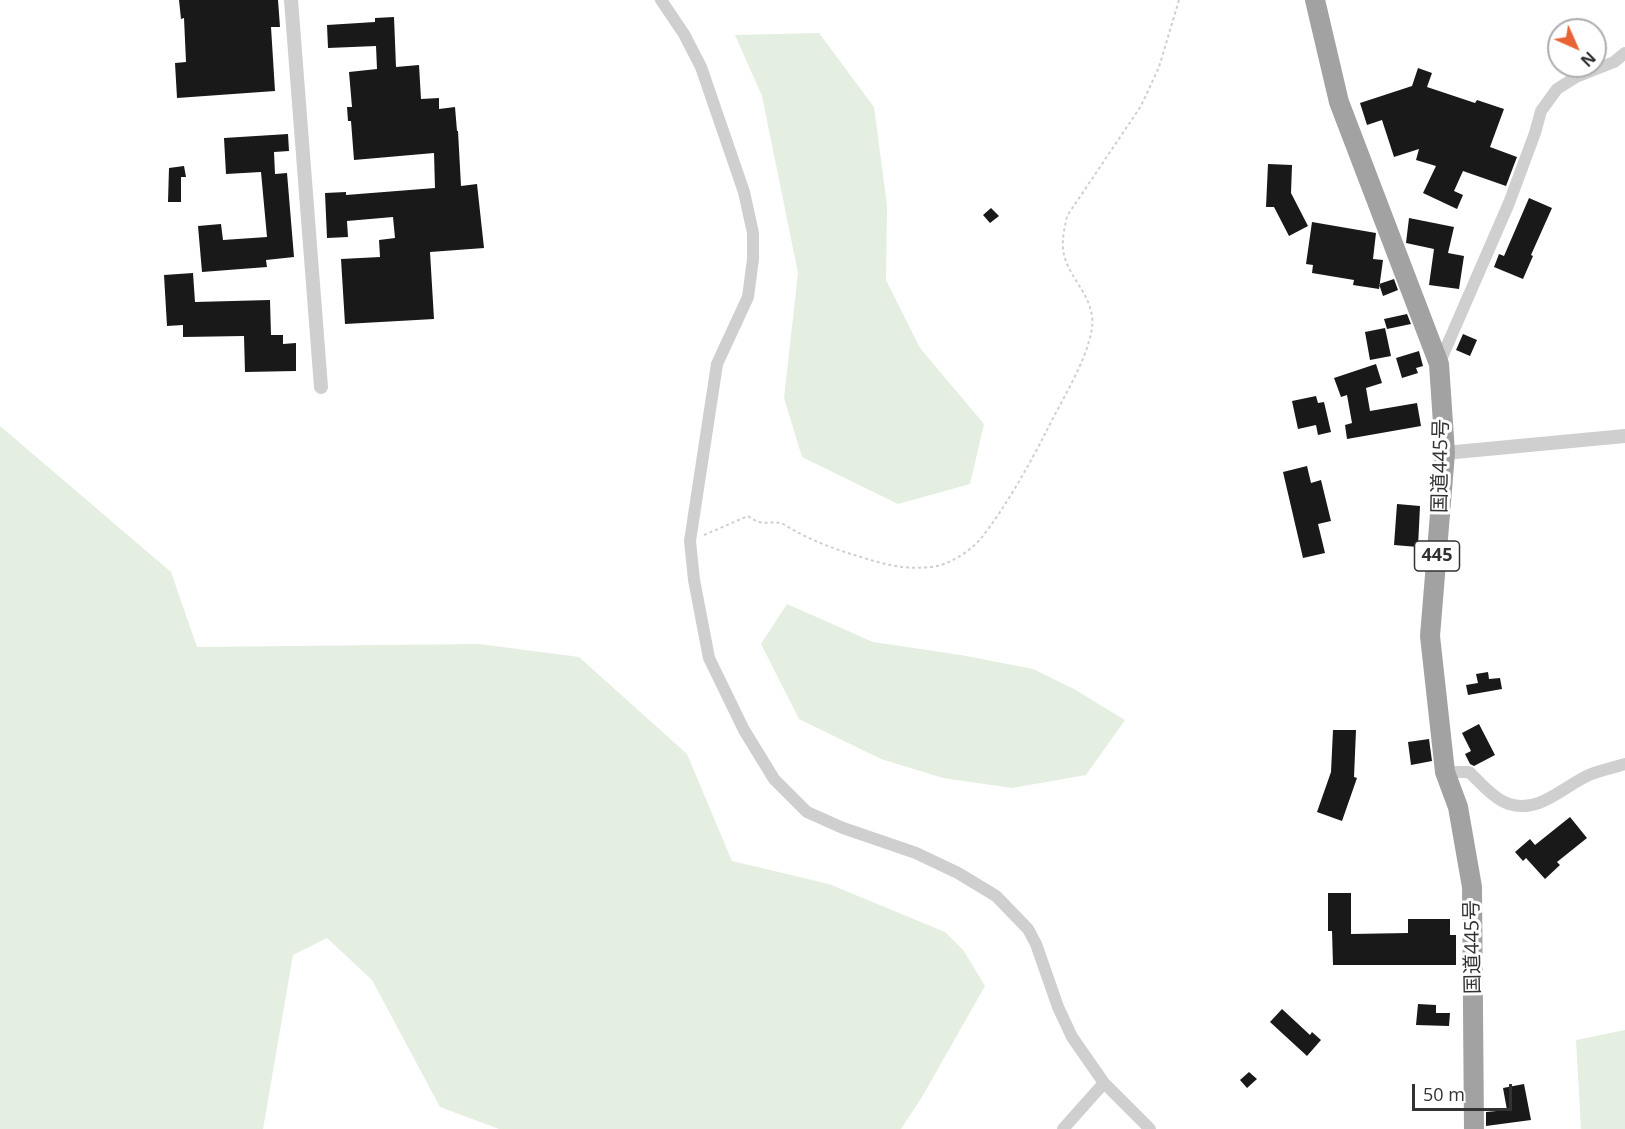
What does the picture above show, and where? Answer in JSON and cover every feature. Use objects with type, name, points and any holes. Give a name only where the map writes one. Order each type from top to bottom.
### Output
[{"type":"highway","name":"国道445号","points":[[1315,0],[1339,102],[1439,364],[1445,453],[1430,636],[1445,772],[1458,807],[1472,887],[1474,1129]]},
{"type":"street","points":[[291,0],[321,387]]},
{"type":"street","points":[[661,0],[684,34],[701,67],[744,192],[753,233],[753,259],[748,297],[717,364],[690,541],[694,580],[709,658],[744,730],[774,779],[807,812],[843,828],[916,853],[958,873],[996,897],[1029,929],[1058,1007],[1072,1037],[1104,1083],[1150,1129]]},
{"type":"street","points":[[1439,364],[1509,203],[1541,111],[1557,89],[1576,77],[1614,62],[1625,53]]},
{"type":"street","points":[[1445,453],[1625,436]]},
{"type":"street","points":[[1445,772],[1470,772],[1496,797],[1509,804],[1527,807],[1553,797],[1589,775],[1625,764]]},
{"type":"street","points":[[1063,1129],[1104,1083]]},
{"type":"path","points":[[690,541],[748,516],[757,523],[782,523],[830,547],[886,565],[923,568],[939,566],[957,557],[981,539],[1040,444],[1082,359],[1092,328],[1092,307],[1067,263],[1063,250],[1067,216],[1141,106],[1159,67],[1179,0]]},
{"type":"green space","points":[[819,33],[874,107],[887,205],[886,280],[920,348],[984,424],[970,484],[898,504],[802,457],[784,398],[798,273],[762,96],[735,35]]},
{"type":"green space","points":[[0,426],[171,572],[197,647],[479,644],[579,657],[687,754],[732,861],[829,884],[945,932],[964,951],[985,986],[922,1097],[901,1129],[499,1129],[440,1107],[372,980],[327,938],[293,955],[263,1129],[0,1129]]},
{"type":"green space","points":[[787,604],[873,642],[961,655],[1033,669],[1074,689],[1125,720],[1086,775],[1012,788],[943,778],[881,759],[799,719],[761,644]]},
{"type":"green space","points":[[1625,1030],[1625,1129],[1581,1129],[1576,1040]]},
{"type":"building","points":[[179,0],[278,0],[280,27],[271,27],[275,91],[177,98],[175,63],[186,62],[184,18],[181,19]]},
{"type":"building","points":[[394,17],[396,67],[419,65],[421,99],[439,98],[439,109],[455,107],[461,186],[477,184],[484,248],[430,252],[434,319],[345,324],[341,259],[380,257],[379,240],[395,238],[393,217],[347,221],[348,237],[327,238],[325,193],[346,192],[346,195],[435,188],[434,153],[354,160],[351,121],[348,121],[347,107],[352,107],[349,72],[377,69],[376,46],[328,48],[327,25],[375,22],[375,18]]},
{"type":"building","points":[[1418,68],[1432,73],[1427,87],[1475,103],[1477,100],[1504,109],[1490,147],[1517,157],[1506,186],[1463,171],[1454,191],[1463,195],[1457,209],[1423,193],[1436,166],[1416,160],[1419,149],[1394,157],[1382,120],[1367,125],[1360,103],[1412,86]]},
{"type":"building","points":[[288,134],[289,151],[274,152],[275,174],[287,173],[294,257],[266,260],[267,267],[202,272],[198,226],[221,224],[223,240],[267,237],[261,172],[226,174],[224,138]]},
{"type":"building","points":[[1268,164],[1292,165],[1291,193],[1308,226],[1289,236],[1274,207],[1266,207]]},
{"type":"building","points":[[184,166],[186,177],[181,177],[181,202],[168,202],[169,168]]},
{"type":"building","points":[[1529,198],[1552,208],[1523,279],[1494,267],[1499,254],[1504,256]]},
{"type":"building","points":[[991,208],[999,216],[990,223],[983,215]]},
{"type":"building","points":[[1409,218],[1454,227],[1448,253],[1464,256],[1459,289],[1429,285],[1434,249],[1406,243]]},
{"type":"building","points":[[1312,222],[1376,233],[1373,259],[1383,260],[1379,289],[1353,285],[1354,280],[1312,273],[1313,265],[1306,264]]},
{"type":"building","points":[[193,273],[195,302],[270,300],[271,335],[283,335],[283,344],[296,343],[296,371],[245,372],[244,336],[183,337],[183,325],[167,326],[164,275]]},
{"type":"building","points":[[1394,279],[1398,290],[1383,296],[1379,284]]},
{"type":"building","points":[[1407,314],[1411,324],[1387,329],[1384,319]]},
{"type":"building","points":[[1385,328],[1391,356],[1370,360],[1365,332]]},
{"type":"building","points":[[1463,334],[1477,340],[1470,356],[1456,350]]},
{"type":"building","points":[[1419,351],[1423,366],[1416,368],[1418,373],[1402,378],[1396,358]]},
{"type":"building","points":[[1376,364],[1382,383],[1366,388],[1370,411],[1417,403],[1421,426],[1347,439],[1345,425],[1352,423],[1347,395],[1341,397],[1334,378]]},
{"type":"building","points":[[1316,396],[1318,403],[1324,402],[1331,432],[1318,435],[1316,425],[1298,429],[1292,401]]},
{"type":"building","points":[[1307,466],[1311,483],[1321,480],[1331,521],[1318,524],[1325,553],[1303,558],[1283,472]]},
{"type":"building","points":[[1397,504],[1420,506],[1418,547],[1394,545]]},
{"type":"building","points":[[1488,672],[1489,679],[1500,678],[1502,689],[1468,695],[1466,685],[1478,683],[1476,674]]},
{"type":"building","points":[[1479,724],[1495,755],[1474,766],[1470,764],[1465,754],[1471,751],[1462,733]]},
{"type":"building","points":[[1333,730],[1356,730],[1354,777],[1357,778],[1342,821],[1317,812],[1331,772]]},
{"type":"building","points":[[1429,739],[1432,761],[1411,765],[1408,742]]},
{"type":"building","points":[[1570,817],[1587,838],[1557,862],[1560,865],[1545,879],[1526,858],[1523,861],[1515,852],[1530,839],[1535,845]]},
{"type":"building","points":[[1328,893],[1351,893],[1351,934],[1408,933],[1408,919],[1450,919],[1450,935],[1456,935],[1456,965],[1333,965],[1332,931],[1328,931]]},
{"type":"building","points":[[1418,1004],[1436,1005],[1436,1013],[1450,1013],[1449,1026],[1416,1025]]},
{"type":"building","points":[[1282,1009],[1310,1035],[1312,1032],[1321,1040],[1307,1056],[1270,1022]]},
{"type":"building","points":[[1249,1072],[1257,1079],[1247,1088],[1240,1080]]},
{"type":"building","points":[[1524,1084],[1531,1120],[1486,1126],[1486,1112],[1507,1110],[1503,1088]]}]
